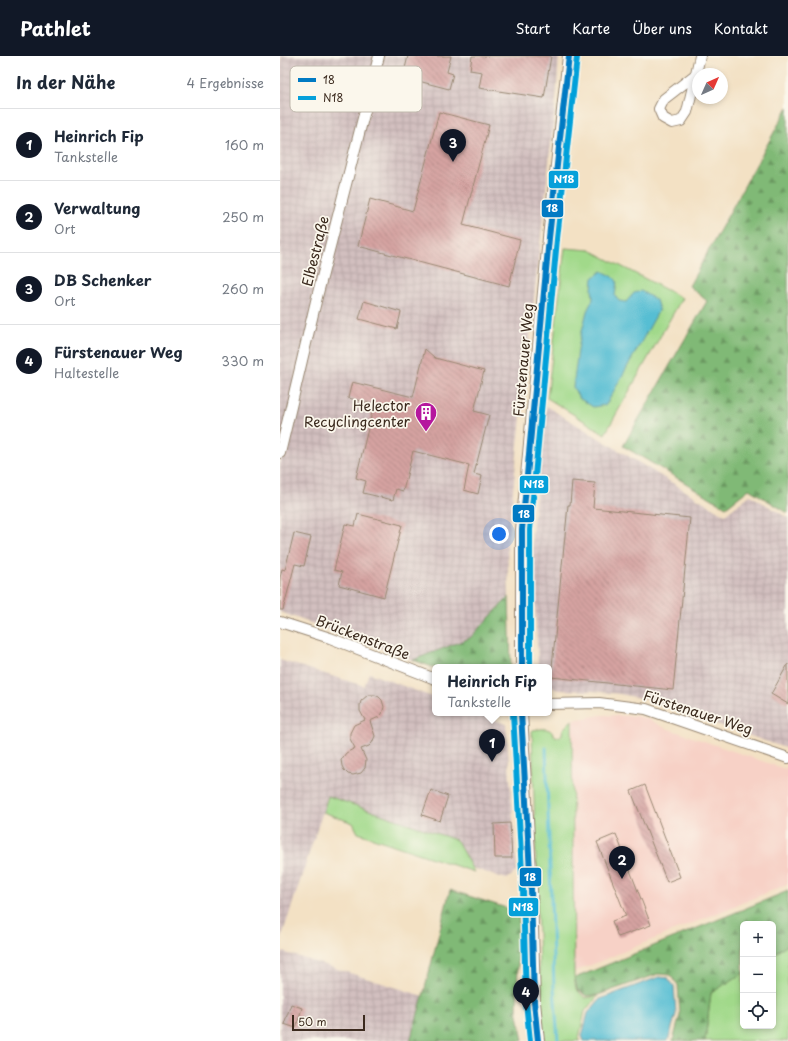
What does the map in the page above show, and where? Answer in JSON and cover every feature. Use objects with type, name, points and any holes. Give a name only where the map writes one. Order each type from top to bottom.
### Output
[{"type":"street","name":"Elbestraße","points":[[376,66],[379,56]]},
{"type":"street","name":"Fürstenauer Weg","points":[[522,664],[522,530],[549,238],[569,56]]},
{"type":"street","points":[[697,68],[700,56]]},
{"type":"street","points":[[695,76],[687,112],[680,121],[672,123],[663,118],[659,109],[664,99],[695,76]]},
{"type":"street","name":"Elbestraße","points":[[280,453],[317,297],[365,112]]},
{"type":"street","name":"Brückenstraße","points":[[280,622],[330,638],[432,678]]},
{"type":"street","name":"Fürstenauer Weg","points":[[552,704],[599,703],[646,709],[788,758]]},
{"type":"street","points":[[521,716],[531,890],[534,1002],[538,1041]]},
{"type":"shaded area","points":[[282,56],[559,56],[556,98],[507,545],[509,597],[470,638],[413,660],[280,612],[280,62]]},
{"type":"shaded area","points":[[546,406],[725,515],[750,495],[788,518],[788,749],[645,699],[593,691],[558,690],[552,687],[552,664],[538,664],[532,534]]},
{"type":"shaded area","points":[[280,660],[364,686],[369,673],[432,697],[432,716],[484,716],[506,724],[517,871],[507,879],[472,868],[456,840],[328,796],[280,942]]},
{"type":"shaded area","points":[[601,715],[636,716],[648,719],[663,727],[788,770],[788,884],[574,972],[573,720]]},
{"type":"shaded area","points":[[280,951],[423,996],[410,1041],[280,1041]]},
{"type":"green space","points":[[788,107],[788,513],[749,489],[726,507],[623,446],[707,301],[689,286]]},
{"type":"green space","points":[[565,248],[590,250],[682,298],[605,434],[547,398]]},
{"type":"green space","points":[[509,597],[511,664],[432,664],[432,667],[413,660],[470,638]]},
{"type":"green space","points":[[572,720],[574,977],[576,989],[585,998],[598,996],[585,1011],[579,1038],[580,1041],[544,1041],[540,1002],[532,730],[548,729],[555,736],[561,737],[563,729]]},
{"type":"green space","points":[[328,796],[456,840],[474,872],[358,833],[353,823],[323,812]]},
{"type":"green space","points":[[450,890],[519,912],[517,1009],[523,1041],[410,1041]]},
{"type":"green space","points":[[788,891],[788,945],[776,952],[776,921],[740,921],[740,975],[711,993],[705,1041],[673,1041],[680,1015],[678,985],[670,975],[658,974],[598,995],[586,996],[577,989],[575,978]]},
{"type":"green space","points":[[788,945],[788,1041],[705,1041],[711,993],[740,975],[740,1029],[776,1029],[776,952]]},
{"type":"water","points":[[602,271],[612,276],[617,281],[615,296],[619,301],[626,302],[634,293],[641,291],[656,300],[659,310],[606,405],[593,407],[579,398],[573,387],[579,343],[587,311],[593,299],[593,278]]},
{"type":"water","points":[[659,977],[668,978],[674,986],[676,1014],[668,1041],[584,1041],[582,1036],[588,1013],[600,999]]},
{"type":"building","points":[[408,56],[451,56],[447,72],[453,74],[449,89],[422,82],[422,66],[406,66]]},
{"type":"building","points":[[472,56],[551,56],[544,98],[479,88],[482,72],[470,70]]},
{"type":"building","points":[[439,112],[489,125],[463,225],[520,240],[509,286],[358,246],[370,199],[413,211]]},
{"type":"building","points":[[364,301],[401,312],[397,329],[359,319]]},
{"type":"building","name":"Helector Recyclingcenter","points":[[425,349],[435,358],[484,371],[474,411],[489,415],[474,474],[482,476],[478,494],[464,490],[469,465],[413,451],[403,491],[396,489],[393,500],[363,493],[366,481],[356,478],[374,404],[348,398],[352,382],[413,397]]},
{"type":"building","points":[[572,481],[595,483],[593,508],[690,518],[673,690],[552,677],[568,505],[570,505]]},
{"type":"building","points":[[358,514],[402,525],[384,597],[339,585],[342,572],[334,570],[345,524],[355,526]]},
{"type":"building","points":[[294,533],[311,537],[304,566],[295,564],[283,610],[280,610],[280,578],[282,569],[285,570]]},
{"type":"building","points":[[788,664],[788,704],[771,694]]},
{"type":"building","points":[[368,695],[375,695],[379,697],[382,700],[384,707],[382,714],[379,717],[370,721],[375,736],[372,743],[361,749],[366,760],[365,768],[361,773],[353,775],[348,774],[342,766],[341,760],[346,753],[355,748],[350,739],[350,733],[354,725],[365,720],[360,711],[360,705],[361,701]]},
{"type":"building","points":[[645,785],[680,877],[667,882],[631,791]]},
{"type":"building","points":[[431,790],[448,796],[440,821],[422,815]]},
{"type":"building","points":[[510,823],[512,858],[495,858],[494,824]]},
{"type":"building","points":[[616,834],[651,925],[618,937],[612,921],[626,916],[597,842]]},
{"type":"building","points":[[291,1004],[302,1008],[296,1028],[284,1024]]},
{"type":"waterway","points":[[546,748],[554,988],[558,1041]]},
{"type":"transit line","name":"18","points":[[522,664],[522,530],[549,238],[569,56]]},
{"type":"transit line","name":"N18","points":[[530,664],[530,530],[557,239],[577,57]]},
{"type":"transit line","name":"N18","points":[[513,716],[523,890],[526,1002],[530,1041]]},
{"type":"transit line","name":"18","points":[[521,716],[531,890],[534,1002],[538,1041]]},
{"type":"place","name":"DB Schenker","points":[[453,162]]},
{"type":"place","name":"Helector Recyclingcenter","points":[[426,432]]},
{"type":"place","name":"Heinrich Fip","points":[[492,762]]},
{"type":"place","name":"Verwaltung","points":[[622,879]]},
{"type":"place","name":"Fürstenauer Weg","points":[[526,1011]]}]
